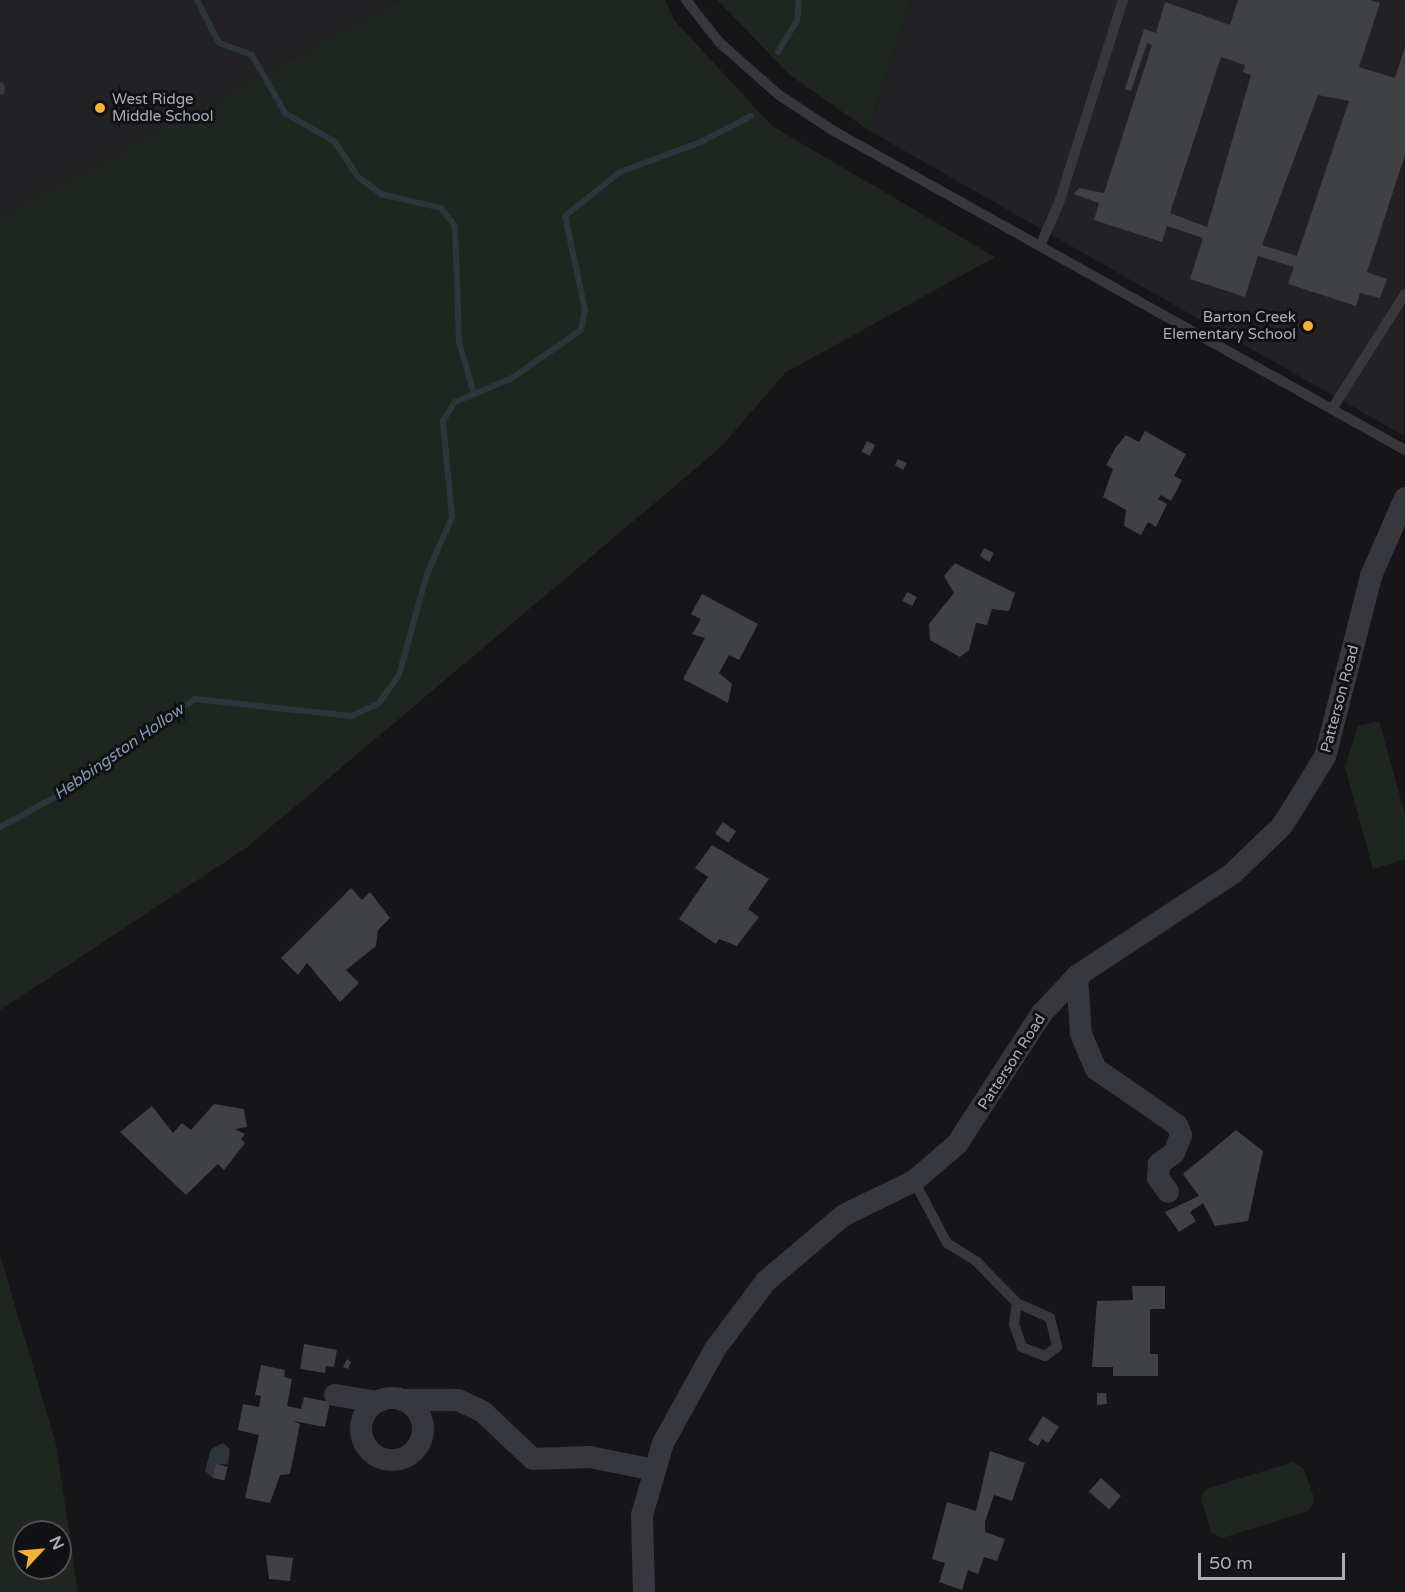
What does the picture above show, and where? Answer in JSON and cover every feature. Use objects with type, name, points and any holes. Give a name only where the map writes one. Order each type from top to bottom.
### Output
[{"type":"street","name":"Patterson Road","points":[[644,1592],[642,1515],[663,1443],[715,1349],[766,1281],[844,1215],[914,1181],[957,1144],[1042,1013],[1077,976],[1233,873],[1282,826],[1325,757],[1371,576],[1405,498]]},
{"type":"street","points":[[1077,976],[1081,1034],[1096,1069],[1177,1125],[1181,1135],[1174,1153],[1159,1164],[1158,1178],[1168,1192]]},
{"type":"street","points":[[335,1395],[376,1402],[458,1400],[482,1412],[533,1459],[590,1457],[655,1470]]},
{"type":"street","points":[[376,1402],[364,1417],[363,1437],[373,1453],[392,1460],[412,1453],[423,1435],[420,1415],[405,1400]]},
{"type":"lane","points":[[686,0],[718,42],[779,95],[1040,246],[1405,450]]},
{"type":"lane","points":[[1040,246],[1059,203],[1123,0]]},
{"type":"lane","points":[[1332,409],[1405,294]]},
{"type":"lane","points":[[914,1181],[947,1243],[977,1262],[1017,1303],[1035,1309],[1054,1325],[1057,1347],[1045,1356],[1022,1347],[1014,1324],[1017,1303]]},
{"type":"shaded area","name":"West Ridge Middle School","points":[[0,0],[400,0],[0,216]]},
{"type":"shaded area","points":[[400,0],[665,0],[675,21],[772,126],[995,257],[785,373],[720,448],[246,848],[0,1010],[0,216]]},
{"type":"shaded area","points":[[717,0],[912,0],[868,130],[790,75]]},
{"type":"shaded area","name":"Barton Creek Elementary School","points":[[912,0],[1405,0],[1404,436],[868,130]]},
{"type":"shaded area","points":[[1379,721],[1405,814],[1405,859],[1373,869],[1345,767],[1358,726]]},
{"type":"shaded area","points":[[0,1255],[56,1444],[67,1520],[12,1520],[12,1580],[72,1580],[72,1552],[78,1592],[0,1592]]},
{"type":"shaded area","points":[[223,1443],[230,1449],[228,1464],[216,1465],[213,1478],[205,1471],[211,1449]]},
{"type":"shaded area","points":[[1293,1462],[1304,1469],[1315,1501],[1309,1511],[1222,1538],[1211,1533],[1201,1498],[1206,1489]]},
{"type":"building","points":[[1238,0],[1370,0],[1380,3],[1359,67],[1395,78],[1405,47],[1405,155],[1367,272],[1387,279],[1380,298],[1360,293],[1356,306],[1288,284],[1294,267],[1258,256],[1245,297],[1190,279],[1203,238],[1167,226],[1162,242],[1094,220],[1099,203],[1074,194],[1079,188],[1104,193],[1152,45],[1147,43],[1131,91],[1125,89],[1144,29],[1156,33],[1165,2],[1230,25]],"holes":[[[1221,57],[1245,65],[1243,72],[1251,75],[1207,227],[1170,213]],[[1318,95],[1349,101],[1297,256],[1262,245]]]},
{"type":"building","points":[[1145,431],[1186,454],[1174,476],[1182,480],[1171,501],[1161,495],[1158,499],[1167,504],[1156,527],[1148,522],[1141,535],[1124,526],[1126,510],[1103,497],[1113,469],[1106,465],[1116,447],[1126,435],[1139,442]]},
{"type":"building","points":[[867,441],[875,445],[870,456],[862,452]]},
{"type":"building","points":[[898,459],[907,463],[903,470],[895,465]]},
{"type":"building","points":[[984,548],[994,553],[989,562],[980,556]]},
{"type":"building","points":[[955,563],[1015,593],[1009,611],[992,609],[987,625],[976,623],[969,650],[960,657],[930,640],[929,624],[954,593],[944,576]]},
{"type":"building","points":[[907,592],[917,597],[912,606],[902,601]]},
{"type":"building","points":[[702,594],[758,624],[739,660],[729,655],[719,673],[732,684],[728,703],[683,679],[705,638],[692,634],[701,619],[691,614]]},
{"type":"building","points":[[723,822],[736,831],[728,843],[715,833]]},
{"type":"building","points":[[712,845],[769,879],[748,909],[759,917],[737,946],[719,939],[716,944],[679,919],[708,877],[695,868]]},
{"type":"building","points":[[351,888],[362,900],[370,892],[390,918],[378,930],[376,946],[346,970],[359,983],[340,1002],[307,963],[298,975],[281,958]]},
{"type":"building","points":[[214,1104],[244,1109],[247,1127],[235,1129],[245,1134],[241,1139],[245,1143],[224,1170],[218,1164],[186,1195],[120,1132],[152,1106],[173,1133],[182,1123],[191,1130]]},
{"type":"building","points":[[1236,1130],[1263,1151],[1248,1221],[1215,1226],[1203,1203],[1190,1212],[1196,1221],[1179,1232],[1165,1212],[1199,1196],[1183,1174]]},
{"type":"building","points":[[1132,1286],[1165,1286],[1165,1309],[1150,1309],[1150,1354],[1158,1354],[1158,1376],[1113,1376],[1113,1367],[1092,1367],[1097,1301],[1133,1300]]},
{"type":"building","points":[[304,1344],[337,1350],[334,1367],[326,1366],[325,1373],[300,1369]]},
{"type":"building","points":[[347,1359],[351,1362],[348,1369],[343,1367]]},
{"type":"building","points":[[261,1365],[285,1370],[284,1377],[292,1379],[287,1406],[301,1409],[304,1397],[330,1402],[325,1427],[293,1421],[300,1424],[290,1474],[280,1475],[270,1503],[245,1498],[259,1435],[238,1430],[243,1404],[259,1407],[261,1396],[255,1395]]},
{"type":"building","points":[[1097,1393],[1106,1393],[1107,1404],[1097,1405]]},
{"type":"building","points":[[1043,1416],[1059,1427],[1048,1443],[1042,1439],[1038,1446],[1028,1440]]},
{"type":"building","points":[[990,1451],[1025,1463],[1012,1501],[994,1495],[985,1522],[985,1532],[1005,1539],[997,1561],[984,1557],[978,1574],[968,1570],[962,1590],[939,1582],[945,1563],[932,1559],[947,1502],[976,1511]]},
{"type":"building","points":[[216,1464],[228,1467],[224,1480],[213,1478]]},
{"type":"building","points":[[1101,1478],[1121,1496],[1109,1509],[1089,1491]]},
{"type":"building","points":[[266,1555],[293,1558],[290,1581],[269,1579]]},
{"type":"waterway","points":[[197,0],[219,43],[252,55],[285,113],[335,142],[358,177],[381,194],[441,208],[455,226],[459,342],[474,394]]},
{"type":"waterway","name":"Hebbingston Hollow","points":[[778,52],[797,20],[799,0]]},
{"type":"waterway","name":"Hebbingston Hollow","points":[[0,827],[65,792],[195,699],[351,716],[378,704],[399,675],[427,574],[452,517],[443,421],[455,402],[512,378],[581,330],[585,310],[565,216],[620,172],[701,142],[751,116]]},
{"type":"place","name":"West Ridge Middle School","points":[[100,108]]},
{"type":"place","name":"Barton Creek Elementary School","points":[[1308,326]]}]
